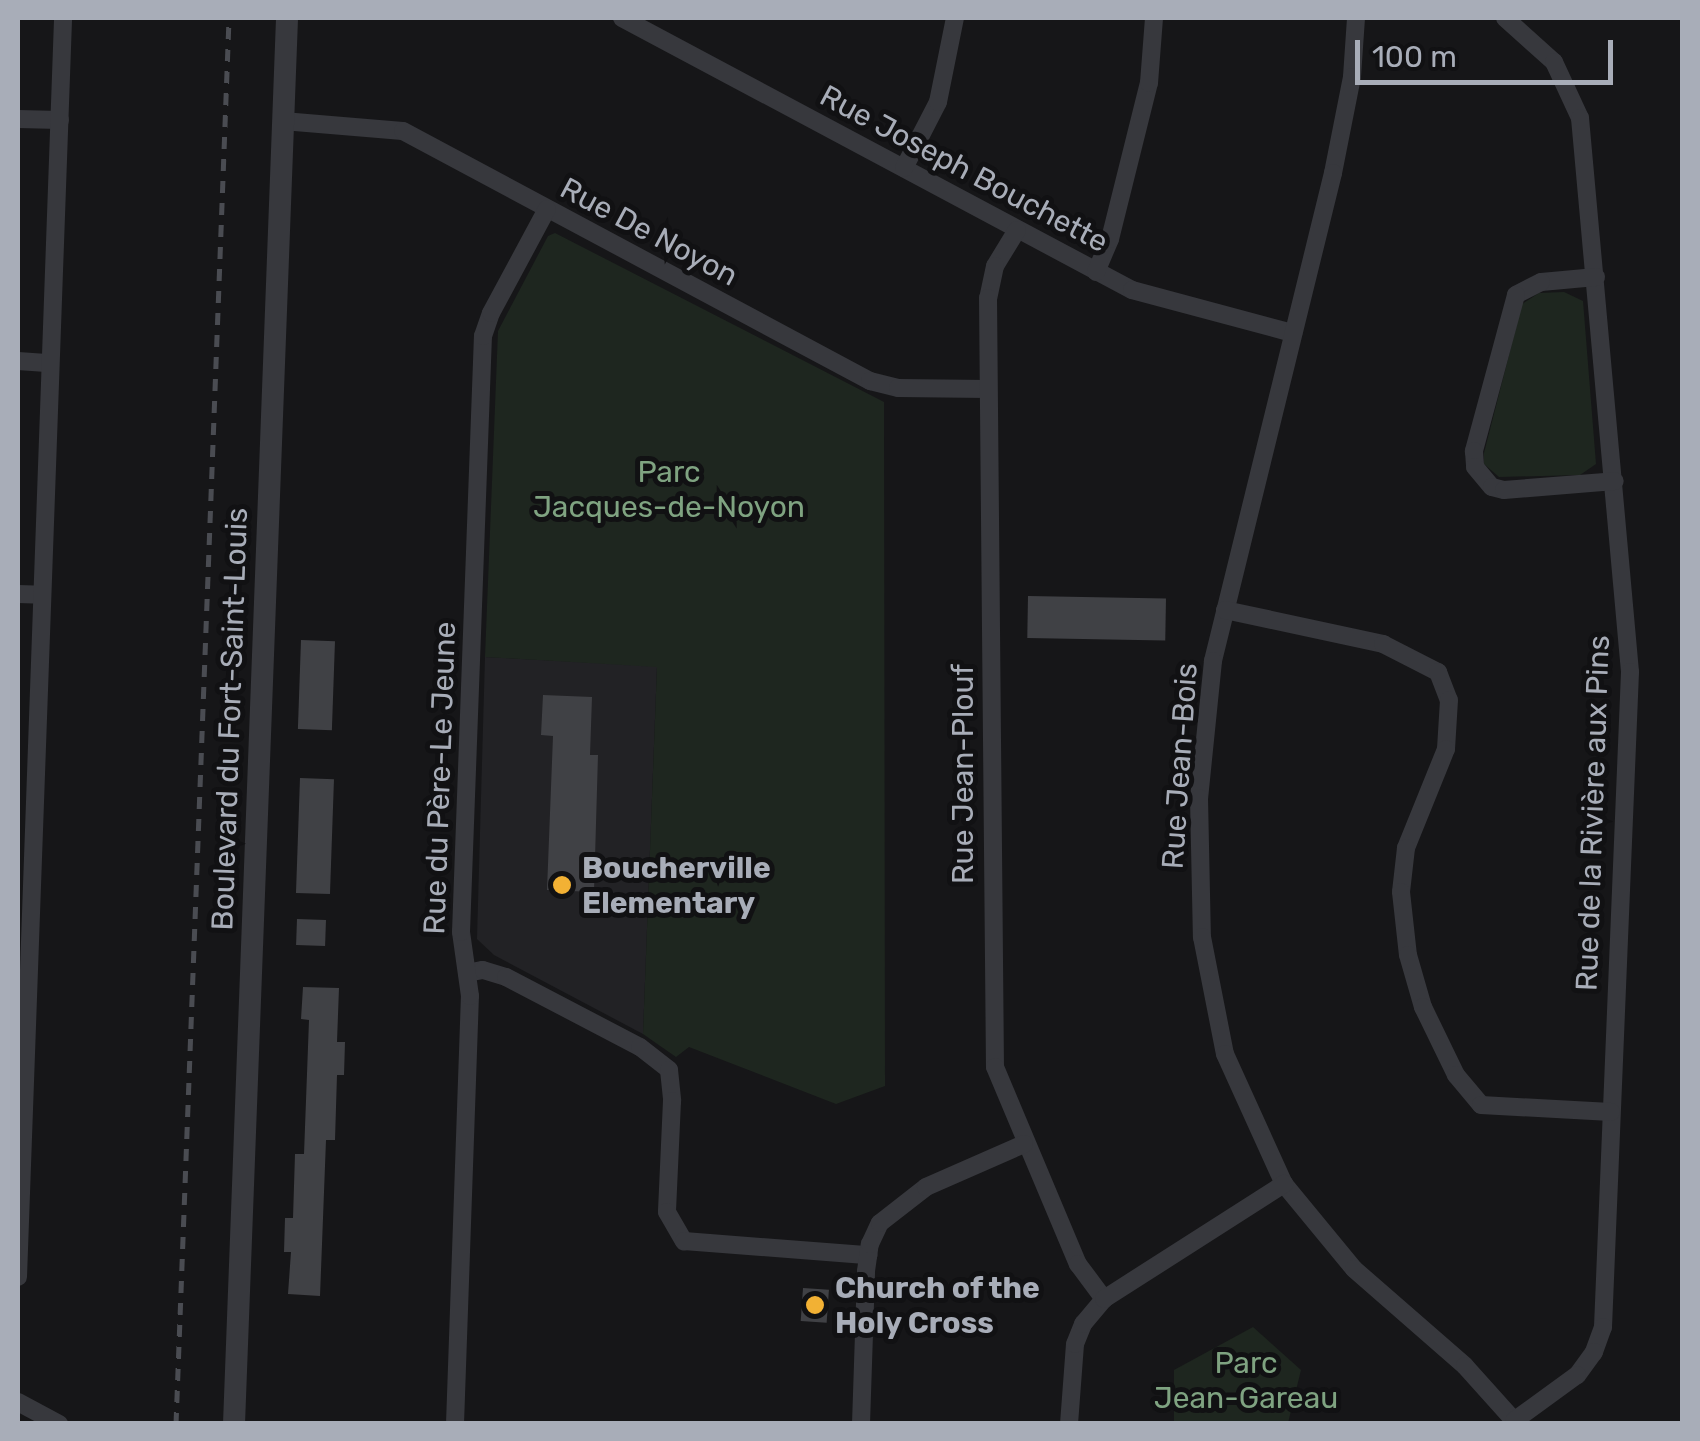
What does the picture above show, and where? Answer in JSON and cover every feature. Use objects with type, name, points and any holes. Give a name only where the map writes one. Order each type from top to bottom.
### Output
[{"type":"street","points":[[18,1276],[63,18]]},
{"type":"street","name":"Boulevard du Fort-Saint-Louis","points":[[234,1424],[287,18]]},
{"type":"street","name":"Rue Joseph Bouchette","points":[[622,18],[1146,296],[1294,333]]},
{"type":"street","points":[[904,168],[938,102],[955,18]]},
{"type":"street","points":[[1096,272],[1110,239],[1149,84],[1154,18]]},
{"type":"street","name":"Rue Jean-Bois","points":[[1356,18],[1344,118],[1210,681],[1201,768],[1202,937],[1225,1054],[1284,1184],[1354,1269],[1465,1366],[1516,1422]]},
{"type":"street","name":"Rue de la Rivière aux Pins","points":[[1505,18],[1554,62],[1574,96],[1596,277],[1630,672],[1600,1340],[1577,1375],[1516,1422]]},
{"type":"street","points":[[18,118],[60,120]]},
{"type":"street","name":"Rue De Noyon","points":[[282,121],[403,131],[870,382],[898,388],[988,389]]},
{"type":"street","name":"Rue du Père-Le Jeune","points":[[455,1424],[467,973],[461,932],[483,336],[491,313],[548,209]]},
{"type":"street","name":"Rue Jean-Plouf","points":[[1016,230],[990,280],[993,1052],[998,1080],[1082,1274],[1104,1298]]},
{"type":"street","points":[[1596,277],[1541,282],[1516,295],[1474,451],[1475,467],[1492,487],[1504,490],[1615,481]]},
{"type":"street","points":[[18,361],[50,363]]},
{"type":"street","points":[[18,594],[42,595]]},
{"type":"street","points":[[1225,610],[1383,644],[1417,660],[1444,680],[1450,700],[1446,749],[1406,848],[1400,892],[1408,954],[1426,1016],[1456,1075],[1481,1105],[1610,1112]]},
{"type":"street","points":[[467,973],[483,970],[506,977],[640,1047],[668,1070],[672,1101],[667,1212],[684,1241],[868,1255]]},
{"type":"street","points":[[861,1424],[868,1255],[880,1223],[904,1200],[1024,1144]]},
{"type":"street","points":[[1069,1424],[1075,1344],[1083,1324],[1104,1298],[1284,1184]]},
{"type":"street","points":[[18,1402],[59,1424]]},
{"type":"shaded area","name":"Boucherville Elementary","points":[[485,657],[657,666],[643,1034],[494,955],[477,939]]},
{"type":"green space","name":"Parc Jacques-de-Noyon","points":[[555,233],[884,402],[885,1086],[836,1104],[689,1047],[676,1057],[643,1034],[657,667],[485,657],[498,331],[548,236]]},
{"type":"green space","points":[[1564,292],[1583,301],[1596,464],[1580,475],[1499,477],[1484,464],[1484,453],[1522,304],[1539,293]]},
{"type":"green space","name":"Parc Jean-Gareau","points":[[1253,1327],[1301,1370],[1288,1423],[1174,1423],[1174,1370]]},
{"type":"building","points":[[1028,596],[1166,598],[1165,640],[1027,638]]},
{"type":"building","points":[[301,640],[335,641],[332,730],[298,729]]},
{"type":"building","points":[[543,695],[592,697],[590,755],[598,755],[594,892],[547,890],[553,736],[541,735]]},
{"type":"building","points":[[300,778],[334,779],[330,894],[296,893]]},
{"type":"building","points":[[297,919],[326,920],[325,946],[296,945]]},
{"type":"building","points":[[303,987],[339,988],[337,1042],[345,1042],[344,1075],[337,1075],[335,1140],[326,1140],[320,1296],[288,1294],[291,1252],[284,1252],[285,1218],[293,1218],[295,1154],[304,1154],[309,1020],[301,1019]]},
{"type":"building","name":"Church of the Holy Cross","points":[[803,1288],[829,1290],[827,1323],[801,1321]]},
{"type":"railway","points":[[176,1424],[229,18]]},
{"type":"place","name":"Boucherville Elementary","points":[[562,885]]},
{"type":"place","name":"Church of the Holy Cross","points":[[815,1305]]}]
